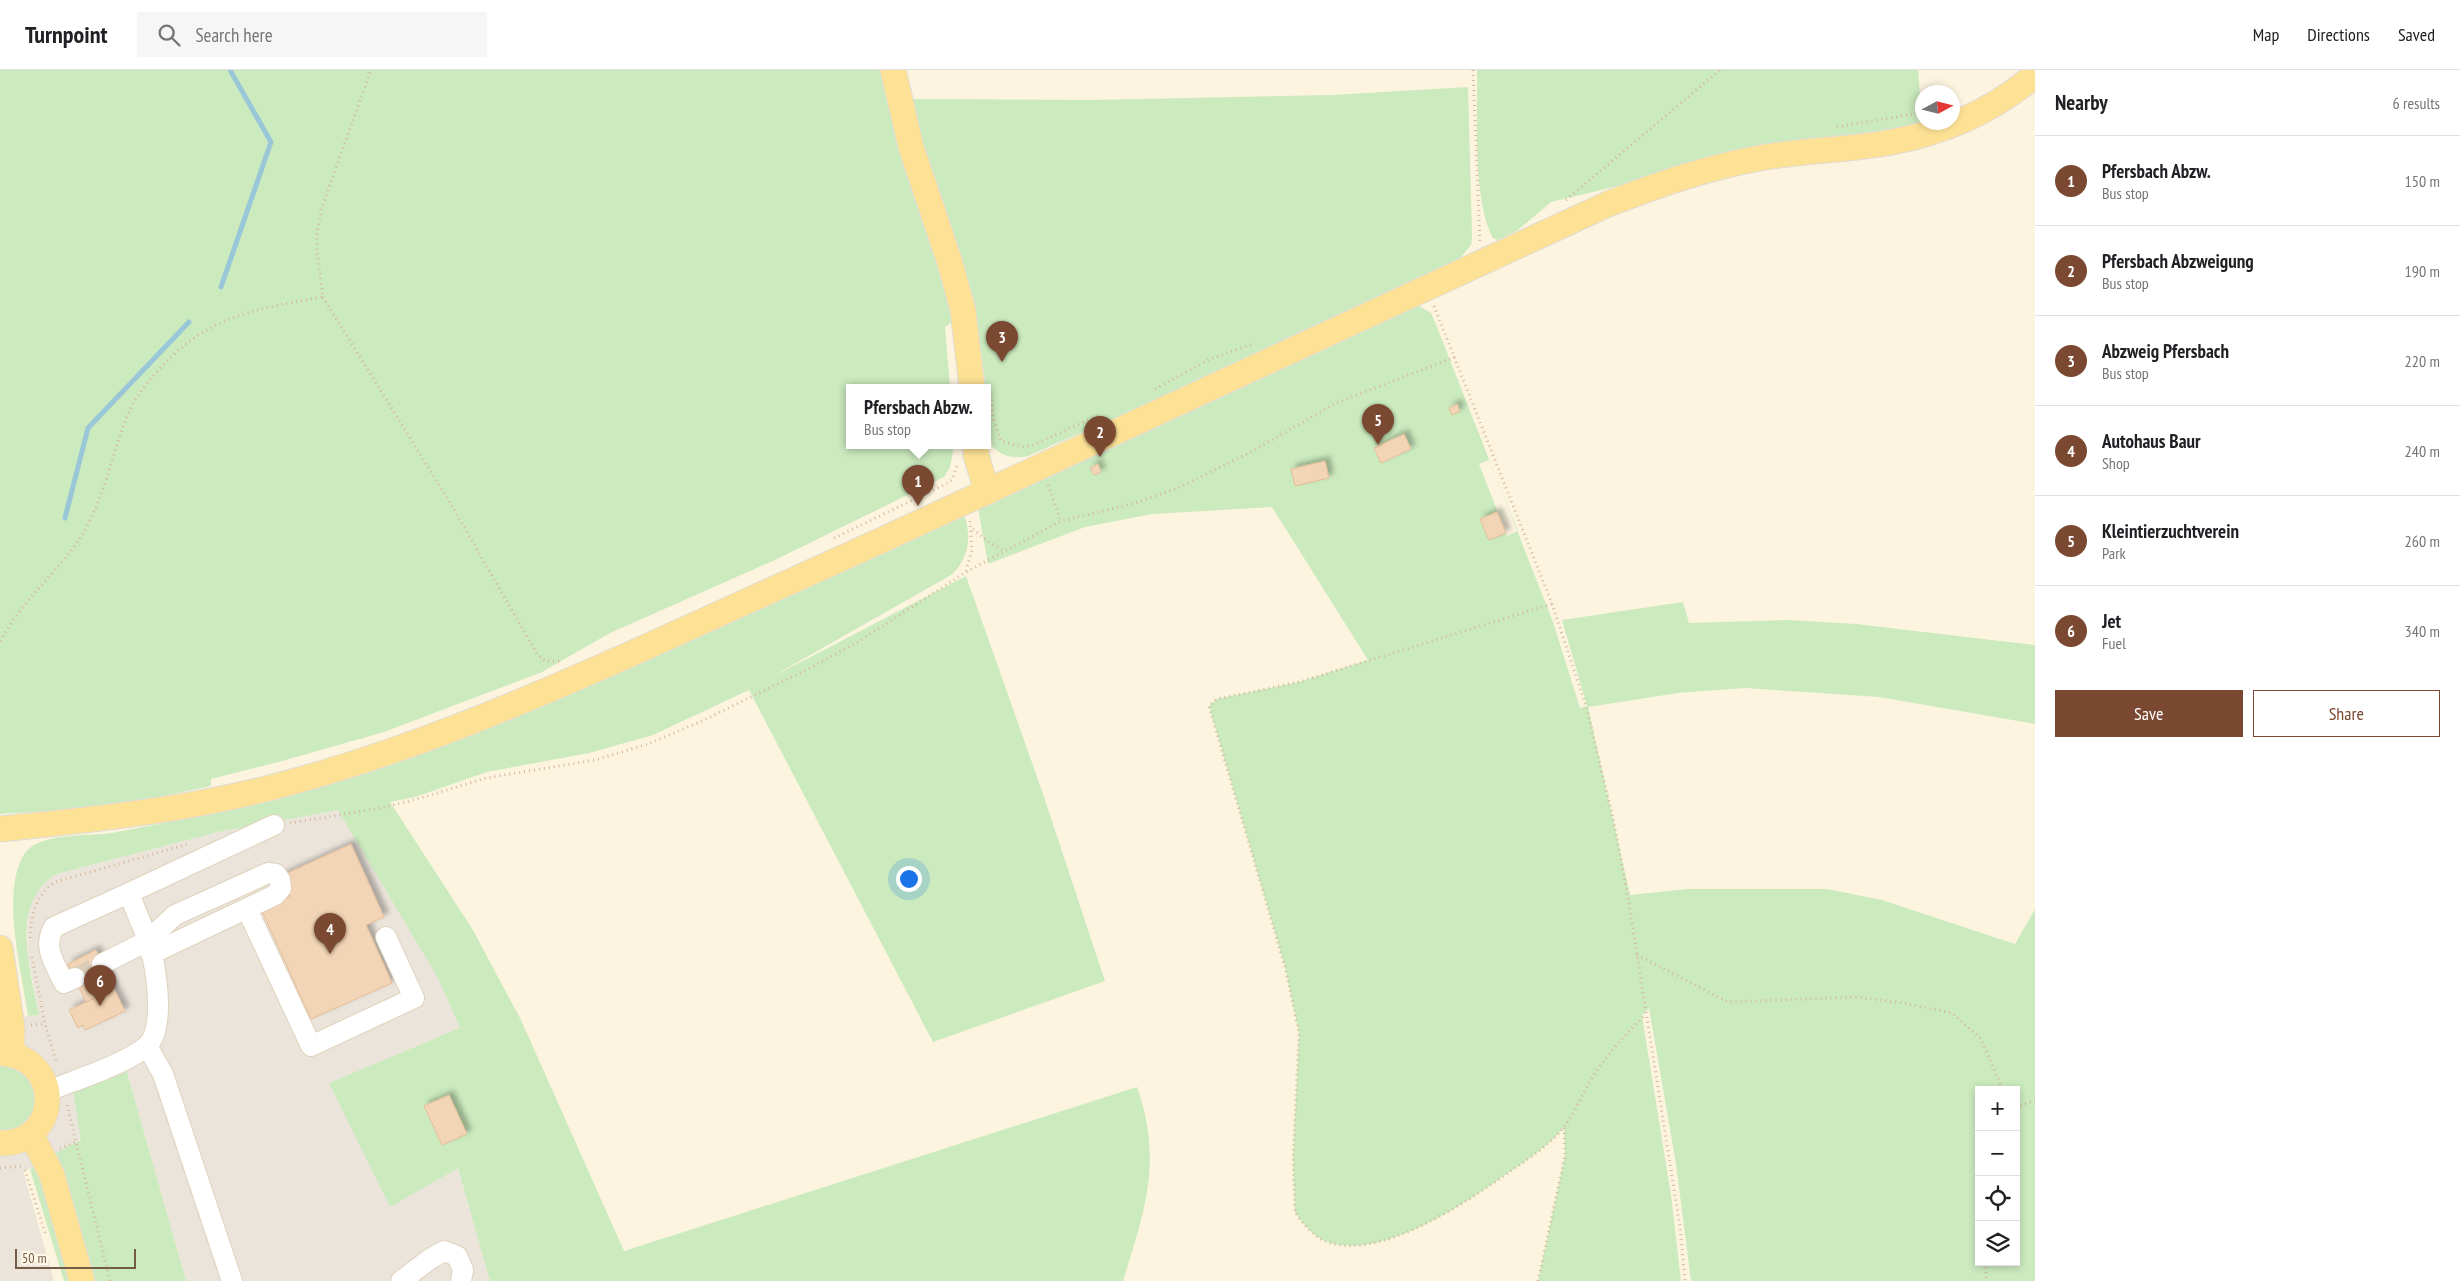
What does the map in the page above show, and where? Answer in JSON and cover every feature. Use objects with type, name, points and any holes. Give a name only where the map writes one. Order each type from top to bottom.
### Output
[{"type":"main road","points":[[893,70],[911,147],[950,263],[963,310],[980,384]]},
{"type":"main road","points":[[0,829],[124,817],[210,802],[289,783],[380,756],[461,726],[595,670],[976,497],[1479,248],[1552,229],[1673,178],[1718,166],[1762,157],[1891,142],[1923,135],[1982,112],[2008,96],[2035,74]]},
{"type":"main road","points":[[967,453],[976,455],[976,497]]},
{"type":"main road","points":[[0,948],[12,1027],[6,1054],[25,1059],[55,1088],[45,1115],[31,1134],[20,1140],[0,1143]]},
{"type":"main road","points":[[31,1134],[52,1175],[82,1281]]},
{"type":"street","points":[[74,978],[64,983],[48,951],[48,936],[54,927],[274,825]]},
{"type":"street","points":[[102,964],[149,948],[247,908],[279,892],[281,888],[280,880],[276,874],[268,873],[175,915],[149,948]]},
{"type":"street","points":[[55,1088],[131,1056],[147,1046],[154,1035],[158,1020],[149,948],[129,893]]},
{"type":"street","points":[[247,908],[311,1046],[414,998],[386,937]]},
{"type":"street","points":[[147,1046],[163,1074],[232,1281]]},
{"type":"street","points":[[401,1281],[444,1251],[457,1256],[463,1270],[461,1281]]},
{"type":"path","points":[[372,70],[322,207],[317,233],[317,251],[323,297],[452,506],[537,654],[545,662],[554,663],[567,659]]},
{"type":"path","points":[[1474,70],[1479,248]]},
{"type":"path","points":[[1552,229],[1563,203],[1720,70]]},
{"type":"path","points":[[0,641],[32,596],[81,536],[91,520],[130,409],[146,385],[165,362],[192,339],[228,319],[266,307],[323,297]]},
{"type":"path","points":[[1433,304],[1456,357],[1552,604],[1586,706],[1610,805],[1628,898],[1680,1227],[1686,1281]]},
{"type":"path","points":[[1149,392],[1210,359],[1255,343]]},
{"type":"path","points":[[274,825],[381,808],[486,778],[596,760],[648,744],[702,721],[808,669],[858,642],[1003,550],[1061,521],[1135,503],[1178,488],[1249,453],[1336,403],[1456,357]]},
{"type":"path","points":[[991,413],[1001,441],[1013,445],[1033,445],[1104,413]]},
{"type":"path","points":[[832,539],[952,480],[967,453]]},
{"type":"path","points":[[966,572],[972,550],[972,529],[976,497]]},
{"type":"path","points":[[972,529],[1003,550]]},
{"type":"path","points":[[1552,604],[1299,682],[1217,699],[1209,706],[1284,967],[1299,1033],[1293,1159],[1295,1212],[1299,1219],[1324,1241],[1344,1245],[1393,1238],[1427,1224],[1470,1201],[1538,1152],[1564,1126],[1593,1076],[1618,1044],[1646,1014]]},
{"type":"path","points":[[110,1281],[86,1189],[55,1088],[45,1024],[33,967],[30,938],[31,919],[37,901],[44,890],[55,882],[193,843]]},
{"type":"path","points":[[1636,955],[1728,1002],[1857,998],[1903,1003],[1952,1014],[1980,1040],[2001,1086]]},
{"type":"path","points":[[2020,1106],[2035,1100]]},
{"type":"path","points":[[1538,1281],[1565,1155],[1564,1126]]},
{"type":"path","points":[[0,1168],[24,1167],[48,1241]]},
{"type":"path","points":[[1986,1266],[1986,1281]]},
{"type":"shaded area","points":[[338,809],[438,978],[461,1028],[329,1083],[458,1168],[490,1281],[186,1281],[127,1072],[81,1140],[35,1167],[23,1171],[54,1281],[0,1281],[0,1019],[39,1015],[28,957],[27,928],[29,907],[36,892],[46,880],[57,874],[218,832]]},
{"type":"green space","points":[[0,70],[884,70],[955,320],[945,327],[950,384],[846,384],[846,449],[953,449],[950,467],[944,477],[775,560],[610,633],[542,672],[384,732],[211,779],[211,786],[112,807],[0,814]]},
{"type":"green space","points":[[1477,70],[1918,70],[1919,85],[1915,85],[1915,126],[1911,129],[1747,150],[1686,163],[1618,186],[1551,202],[1518,230],[1498,240],[1493,238],[1486,222],[1482,202],[1477,133]]},
{"type":"green space","points":[[1468,87],[1472,236],[1471,245],[1457,262],[1219,372],[1028,456],[1009,456],[1000,453],[992,446],[991,384],[985,384],[981,348],[904,99],[1090,100],[1332,95]]},
{"type":"green space","points":[[1417,305],[1431,313],[1435,322],[1497,479],[1489,460],[1479,464],[1507,536],[1517,531],[1553,622],[1580,708],[1587,706],[1562,620],[1683,602],[1689,623],[1788,620],[1856,624],[2035,645],[2035,724],[1879,697],[1745,688],[1678,693],[1588,707],[1630,895],[1687,889],[1827,889],[1882,900],[2015,944],[2035,909],[2035,1281],[1691,1281],[1676,1164],[1649,1008],[1642,1016],[1671,1195],[1681,1281],[1538,1281],[1565,1155],[1564,1127],[1544,1147],[1521,1164],[1467,1201],[1420,1227],[1369,1244],[1346,1246],[1325,1241],[1312,1233],[1295,1212],[1293,1159],[1299,1033],[1285,967],[1209,706],[1217,699],[1299,682],[1368,660],[1272,507],[1152,514],[1085,527],[988,564],[978,508]]},
{"type":"green space","points":[[964,515],[968,531],[967,547],[962,562],[951,575],[768,679],[966,576],[1042,791],[1105,981],[933,1042],[749,690],[653,735],[589,753],[487,772],[415,797],[390,802],[473,930],[521,1020],[624,1251],[1137,1087],[1145,1114],[1150,1162],[1144,1208],[1123,1281],[490,1281],[458,1168],[390,1207],[329,1083],[460,1028],[438,978],[338,810],[218,832],[57,874],[42,886],[32,901],[28,919],[28,959],[39,1015],[28,1016],[15,934],[14,892],[17,873],[23,856],[39,842],[64,837],[112,833],[231,809],[309,790],[386,767],[424,753]]},
{"type":"green space","points":[[0,1062],[26,1070],[39,1095],[31,1122],[0,1134]]},
{"type":"green space","points":[[127,1072],[186,1281],[89,1281],[56,1153],[81,1140],[73,1092]]},
{"type":"green space","points":[[35,1167],[41,1178],[71,1281],[64,1281],[30,1169]]},
{"type":"building","points":[[1457,404],[1460,411],[1452,415],[1449,408]]},
{"type":"building","points":[[1404,434],[1411,449],[1381,463],[1374,448]]},
{"type":"building","points":[[1325,461],[1329,478],[1295,486],[1291,469]]},
{"type":"building","points":[[1098,464],[1101,472],[1094,475],[1090,468]]},
{"type":"building","points":[[1497,512],[1506,533],[1489,540],[1480,519]]},
{"type":"building","points":[[351,844],[384,917],[366,925],[392,983],[311,1019],[261,909],[290,896],[281,876]]},
{"type":"building","points":[[96,950],[114,989],[86,1002],[68,964]]},
{"type":"building","points":[[114,989],[125,1011],[85,1030],[83,1025],[78,1028],[69,1010]]},
{"type":"building","points":[[449,1095],[467,1134],[442,1145],[424,1106]]},
{"type":"waterway","points":[[221,287],[271,142],[230,70]]},
{"type":"waterway","points":[[65,518],[88,428],[189,322]]},
{"type":"tunnel","points":[[75,978],[102,964]]},
{"type":"place","name":"Abzweig Pfersbach","points":[[1002,362]]},
{"type":"place","name":"Kleintierzuchtverein","points":[[1378,445]]},
{"type":"place","name":"Pfersbach Abzweigung","points":[[1100,457]]},
{"type":"place","name":"Pfersbach Abzw.","points":[[918,506]]},
{"type":"place","name":"Autohaus Baur","points":[[330,954]]},
{"type":"place","name":"Jet","points":[[100,1006]]}]
